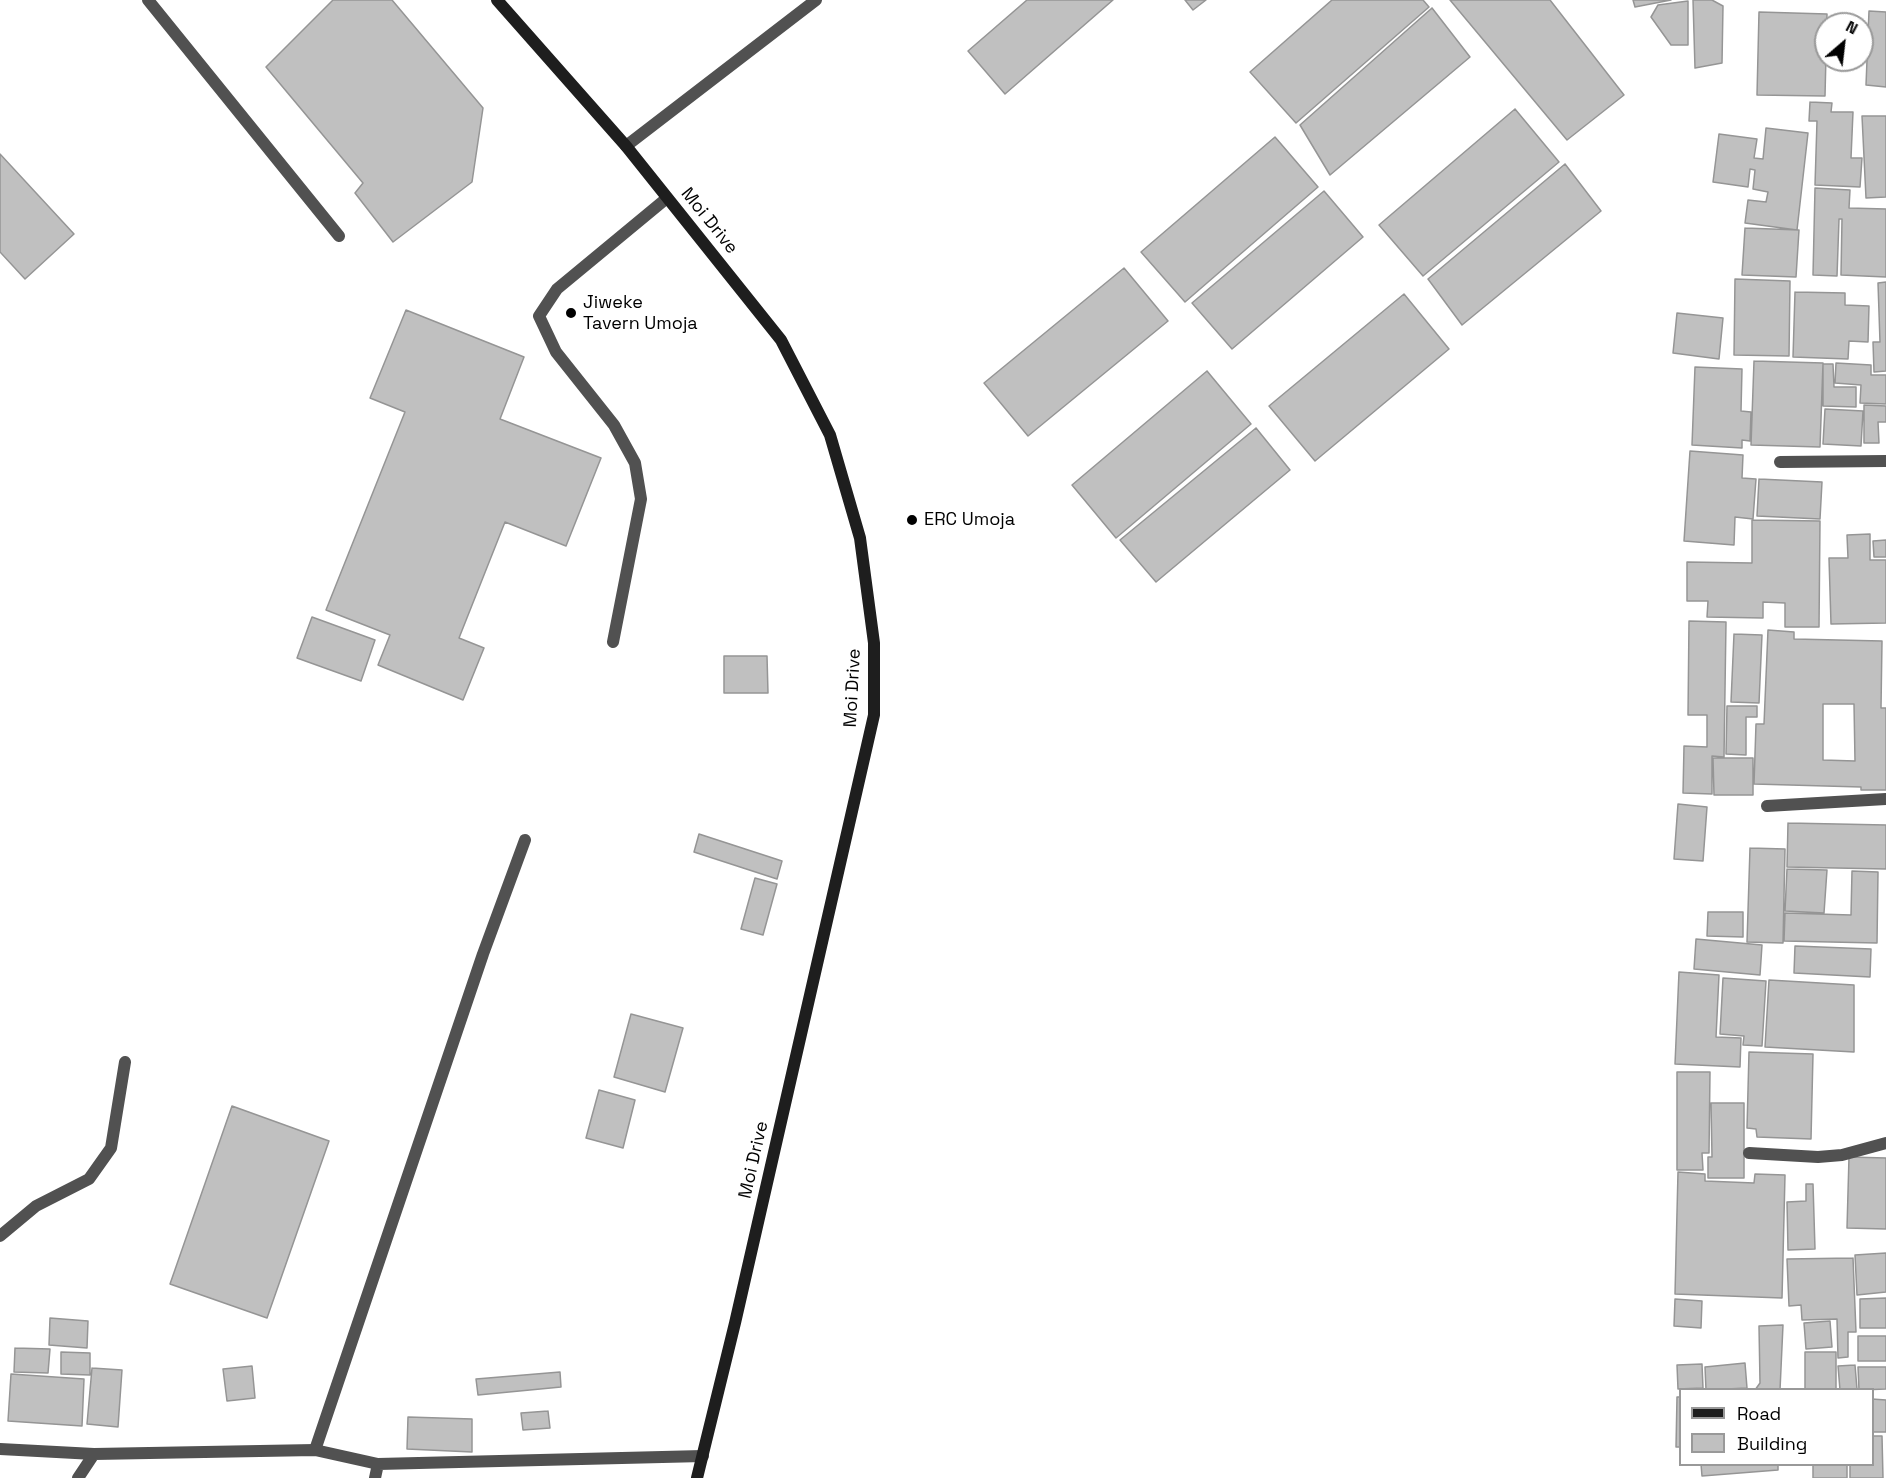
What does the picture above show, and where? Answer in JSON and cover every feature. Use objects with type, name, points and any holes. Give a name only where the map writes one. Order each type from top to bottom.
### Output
[{"type":"street","points":[[148,0],[339,236]]},
{"type":"street","name":"Moi Drive","points":[[497,0],[626,146],[781,340],[830,435],[860,538],[874,643],[874,715],[735,1323],[697,1478]]},
{"type":"street","points":[[626,146],[816,0]]},
{"type":"street","points":[[613,642],[641,499],[635,464],[614,425],[556,352],[539,316],[557,289],[667,198]]},
{"type":"street","points":[[1780,462],[1886,461]]},
{"type":"street","points":[[1767,806],[1886,799]]},
{"type":"street","points":[[315,1450],[483,954],[525,840]]},
{"type":"street","points":[[0,1236],[36,1206],[89,1179],[111,1148],[125,1062]]},
{"type":"street","points":[[1749,1154],[1818,1157],[1842,1155],[1886,1143]]},
{"type":"street","points":[[0,1449],[94,1454],[315,1450],[378,1464],[703,1456]]},
{"type":"street","points":[[78,1478],[94,1454]]},
{"type":"street","points":[[375,1478],[378,1464]]},
{"type":"building","points":[[333,0],[392,0],[483,108],[472,182],[393,242],[355,193],[363,183],[266,67]]},
{"type":"building","points":[[1027,0],[1113,0],[1005,94],[968,51]]},
{"type":"building","points":[[1185,0],[1206,0],[1193,10]]},
{"type":"building","points":[[1332,0],[1423,0],[1429,7],[1296,123],[1250,72]]},
{"type":"building","points":[[1450,0],[1550,0],[1624,95],[1567,140]]},
{"type":"building","points":[[1633,0],[1671,0],[1635,7]]},
{"type":"building","points":[[1693,0],[1712,0],[1723,6],[1722,63],[1695,68]]},
{"type":"building","points":[[1688,1],[1688,45],[1671,45],[1651,17],[1658,5]]},
{"type":"building","points":[[1432,8],[1470,57],[1330,175],[1300,125]]},
{"type":"building","points":[[1869,11],[1886,12],[1886,87],[1866,85],[1867,72],[1874,72],[1874,12]]},
{"type":"building","points":[[1759,12],[1814,14],[1814,72],[1826,72],[1825,96],[1757,95]]},
{"type":"building","points":[[1810,102],[1832,103],[1831,112],[1853,112],[1851,158],[1862,158],[1860,187],[1815,185],[1817,121],[1809,121]]},
{"type":"building","points":[[1515,109],[1559,162],[1423,276],[1379,225]]},
{"type":"building","points":[[1862,116],[1886,116],[1886,197],[1866,198]]},
{"type":"building","points":[[1766,128],[1808,133],[1797,230],[1745,223],[1748,200],[1766,202],[1768,192],[1753,189],[1755,170],[1750,169],[1748,187],[1713,182],[1719,134],[1757,139],[1754,158],[1763,159]]},
{"type":"building","points":[[1275,137],[1318,187],[1185,302],[1141,252]]},
{"type":"building","points":[[0,154],[74,234],[25,279],[0,252]]},
{"type":"building","points":[[1565,164],[1601,211],[1462,325],[1428,279]]},
{"type":"building","points":[[1815,188],[1850,190],[1849,208],[1886,209],[1886,277],[1841,275],[1842,219],[1839,219],[1837,276],[1813,275]]},
{"type":"building","points":[[1324,191],[1363,237],[1232,349],[1192,303]]},
{"type":"building","points":[[1745,228],[1799,230],[1796,277],[1742,275]]},
{"type":"building","points":[[1124,268],[1168,321],[1028,436],[984,383]]},
{"type":"building","points":[[1735,279],[1790,281],[1789,356],[1734,355]]},
{"type":"building","points":[[1886,282],[1886,371],[1874,372],[1873,342],[1880,342],[1878,283]]},
{"type":"building","points":[[1795,292],[1845,293],[1845,305],[1869,306],[1868,342],[1849,341],[1848,359],[1793,357]]},
{"type":"building","points":[[1404,294],[1449,349],[1315,461],[1269,406]]},
{"type":"building","points":[[406,310],[524,357],[500,419],[601,458],[566,546],[505,522],[459,638],[484,648],[463,700],[378,665],[390,635],[326,610],[405,412],[370,398]]},
{"type":"building","points":[[1677,313],[1723,318],[1719,359],[1673,353]]},
{"type":"building","points":[[1754,361],[1823,363],[1820,447],[1751,445]]},
{"type":"building","points":[[1836,363],[1871,365],[1871,375],[1886,375],[1886,404],[1860,403],[1861,385],[1835,383]]},
{"type":"building","points":[[1823,364],[1833,364],[1834,387],[1856,387],[1856,407],[1823,406]]},
{"type":"building","points":[[1695,367],[1742,369],[1741,411],[1751,412],[1750,441],[1742,440],[1742,448],[1692,445]]},
{"type":"building","points":[[1207,371],[1251,424],[1116,538],[1072,485]]},
{"type":"building","points":[[1864,405],[1886,406],[1886,422],[1878,422],[1879,443],[1864,443]]},
{"type":"building","points":[[1825,409],[1863,411],[1861,446],[1823,444]]},
{"type":"building","points":[[1256,428],[1290,470],[1156,582],[1120,540]]},
{"type":"building","points":[[1690,451],[1743,455],[1742,478],[1756,479],[1753,519],[1735,517],[1734,545],[1684,541]]},
{"type":"building","points":[[1759,479],[1822,482],[1820,519],[1757,516]]},
{"type":"building","points":[[1752,520],[1820,521],[1819,627],[1785,627],[1785,603],[1763,602],[1763,618],[1707,617],[1708,601],[1687,601],[1687,562],[1752,563]]},
{"type":"building","points":[[1870,534],[1870,560],[1886,560],[1886,623],[1831,624],[1829,558],[1848,558],[1847,535]]},
{"type":"building","points":[[1886,540],[1886,557],[1874,557],[1873,541]]},
{"type":"building","points":[[312,617],[375,640],[361,681],[297,658]]},
{"type":"building","points":[[1689,621],[1726,622],[1724,757],[1712,756],[1712,794],[1683,793],[1684,746],[1707,747],[1707,715],[1688,715]]},
{"type":"building","points":[[1768,630],[1794,632],[1794,639],[1882,641],[1881,708],[1886,708],[1886,790],[1861,790],[1861,787],[1754,784],[1756,724],[1764,724]],"holes":[[[1823,704],[1854,704],[1855,761],[1823,760]]]},
{"type":"building","points":[[1734,634],[1762,635],[1759,703],[1731,702]]},
{"type":"building","points":[[724,656],[767,656],[768,693],[724,693]]},
{"type":"building","points":[[1727,706],[1757,706],[1757,717],[1746,717],[1746,755],[1726,754]]},
{"type":"building","points":[[1713,758],[1753,758],[1753,795],[1714,795]]},
{"type":"building","points":[[1678,804],[1707,807],[1703,861],[1674,859]]},
{"type":"building","points":[[1788,823],[1886,825],[1886,869],[1787,867]]},
{"type":"building","points":[[699,834],[782,861],[777,879],[694,852]]},
{"type":"building","points":[[1750,848],[1785,849],[1783,943],[1747,942]]},
{"type":"building","points":[[1787,869],[1827,870],[1824,913],[1785,911]]},
{"type":"building","points":[[1852,871],[1878,872],[1877,943],[1784,941],[1785,913],[1851,915]]},
{"type":"building","points":[[755,878],[777,884],[763,935],[741,929]]},
{"type":"building","points":[[1708,912],[1743,912],[1743,937],[1707,936]]},
{"type":"building","points":[[1696,939],[1762,945],[1760,975],[1694,969]]},
{"type":"building","points":[[1795,946],[1871,949],[1870,977],[1794,973]]},
{"type":"building","points":[[1679,972],[1719,975],[1716,1037],[1741,1038],[1740,1067],[1675,1064]]},
{"type":"building","points":[[1723,978],[1766,981],[1762,1046],[1743,1045],[1744,1036],[1720,1034]]},
{"type":"building","points":[[1769,980],[1854,985],[1854,1052],[1765,1047]]},
{"type":"building","points":[[631,1014],[683,1028],[665,1092],[614,1077]]},
{"type":"building","points":[[1749,1052],[1813,1054],[1811,1139],[1757,1137],[1756,1129],[1747,1128]]},
{"type":"building","points":[[1677,1072],[1710,1072],[1709,1153],[1702,1153],[1703,1170],[1677,1170]]},
{"type":"building","points":[[599,1090],[635,1100],[623,1148],[586,1138]]},
{"type":"building","points":[[1711,1103],[1744,1103],[1744,1178],[1708,1178],[1708,1157],[1712,1157]]},
{"type":"building","points":[[232,1106],[329,1141],[267,1318],[170,1284]]},
{"type":"building","points":[[1849,1157],[1886,1158],[1886,1229],[1847,1228]]},
{"type":"building","points":[[1678,1172],[1705,1174],[1705,1181],[1754,1183],[1755,1174],[1785,1175],[1782,1298],[1675,1294]]},
{"type":"building","points":[[1806,1184],[1813,1184],[1815,1249],[1788,1250],[1787,1202],[1806,1201]]},
{"type":"building","points":[[1886,1253],[1886,1292],[1857,1295],[1855,1255]]},
{"type":"building","points":[[1853,1258],[1856,1332],[1848,1332],[1848,1357],[1838,1358],[1837,1319],[1802,1320],[1801,1305],[1789,1306],[1787,1259]]},
{"type":"building","points":[[1886,1298],[1886,1328],[1860,1328],[1860,1299]]},
{"type":"building","points":[[1675,1299],[1702,1301],[1701,1328],[1674,1326]]},
{"type":"building","points":[[50,1318],[88,1321],[87,1348],[49,1345]]},
{"type":"building","points":[[1830,1321],[1832,1347],[1806,1349],[1804,1323]]},
{"type":"building","points":[[1783,1325],[1780,1388],[1756,1388],[1760,1383],[1759,1326]]},
{"type":"building","points":[[1858,1336],[1886,1336],[1886,1361],[1858,1361]]},
{"type":"building","points":[[15,1348],[50,1349],[48,1373],[14,1372]]},
{"type":"building","points":[[61,1352],[90,1353],[90,1375],[61,1374]]},
{"type":"building","points":[[1805,1352],[1836,1352],[1836,1388],[1805,1388]]},
{"type":"building","points":[[1745,1363],[1747,1388],[1706,1388],[1705,1367]]},
{"type":"building","points":[[1702,1364],[1703,1388],[1678,1389],[1677,1365]]},
{"type":"building","points":[[1855,1365],[1857,1388],[1840,1388],[1838,1366]]},
{"type":"building","points":[[252,1366],[255,1398],[227,1401],[223,1369]]},
{"type":"building","points":[[1858,1367],[1886,1367],[1886,1389],[1859,1388]]},
{"type":"building","points":[[92,1368],[122,1370],[118,1427],[87,1424]]},
{"type":"building","points":[[560,1372],[561,1387],[478,1395],[476,1379]]},
{"type":"building","points":[[11,1374],[84,1379],[82,1426],[8,1421]]},
{"type":"building","points":[[1677,1397],[1679,1397],[1679,1447],[1676,1447]]},
{"type":"building","points":[[1874,1399],[1886,1400],[1886,1432],[1874,1432]]},
{"type":"building","points":[[548,1411],[550,1428],[523,1430],[521,1413]]},
{"type":"building","points":[[408,1417],[472,1419],[472,1452],[407,1449]]},
{"type":"building","points":[[1874,1436],[1882,1436],[1883,1478],[1850,1478],[1850,1466],[1874,1466]]},
{"type":"building","points":[[1701,1466],[1778,1466],[1778,1470],[1702,1476]]},
{"type":"building","points":[[1813,1466],[1847,1466],[1847,1478],[1813,1478]]},
{"type":"place","name":"Jiweke Tavern Umoja","points":[[571,313]]},
{"type":"place","name":"ERC Umoja","points":[[912,520]]}]
